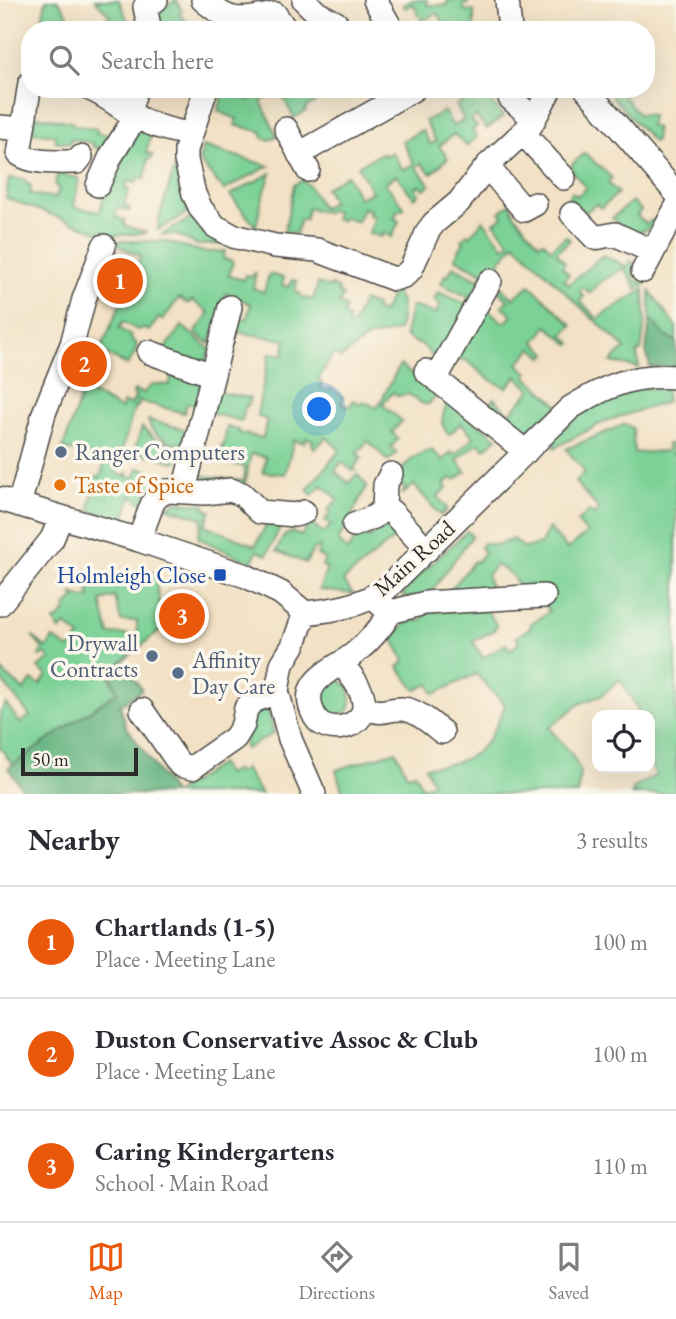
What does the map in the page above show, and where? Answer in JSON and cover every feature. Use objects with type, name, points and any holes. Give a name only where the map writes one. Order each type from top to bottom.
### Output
[{"type":"street","points":[[148,21],[145,7],[156,0]]},
{"type":"street","points":[[203,0],[229,16],[247,19],[275,14],[280,21]]},
{"type":"street","points":[[304,0],[317,13],[331,21]]},
{"type":"street","points":[[375,0],[387,21]]},
{"type":"street","points":[[507,0],[509,21]]},
{"type":"street","points":[[25,98],[13,134],[19,154],[30,159],[77,162],[80,157]]},
{"type":"street","points":[[108,98],[152,125],[191,134]]},
{"type":"street","points":[[98,185],[132,114],[135,98]]},
{"type":"street","points":[[203,98],[186,160],[190,182],[201,209],[215,226],[233,236],[275,246],[317,250],[394,279],[404,276],[411,269],[428,231],[459,202],[487,166],[529,127],[545,98]]},
{"type":"street","points":[[286,129],[304,162],[400,98]]},
{"type":"street","points":[[511,98],[564,178]]},
{"type":"street","points":[[594,98],[676,193]]},
{"type":"street","points":[[487,166],[524,210],[535,204]]},
{"type":"street","points":[[572,214],[595,238],[615,234],[648,262],[676,208]]},
{"type":"street","points":[[104,246],[86,278],[84,299],[72,344],[10,502],[139,540],[246,576],[281,593],[305,614],[293,646],[282,664],[277,691],[289,739],[314,794]]},
{"type":"street","points":[[490,281],[431,374],[526,452]]},
{"type":"street","points":[[184,490],[230,307]]},
{"type":"street","points":[[149,352],[212,375]]},
{"type":"street","name":"Main Road","points":[[305,614],[353,606],[386,589],[570,408],[598,390],[625,380],[657,376],[676,377]]},
{"type":"street","points":[[354,525],[374,517],[383,509],[385,485],[391,474]]},
{"type":"street","points":[[139,540],[148,513],[159,495],[168,491],[205,493],[230,490],[242,494],[260,512],[295,515],[304,512]]},
{"type":"street","points":[[383,509],[392,512],[427,550]]},
{"type":"street","points":[[0,604],[52,539],[61,517]]},
{"type":"street","points":[[341,663],[363,696],[365,708],[353,724],[329,727],[320,723],[314,715],[310,693],[317,678],[353,655],[380,629],[391,612],[425,603],[544,596]]},
{"type":"street","points":[[372,598],[391,612]]},
{"type":"street","points":[[142,710],[180,765],[192,768],[235,738],[243,725],[246,708],[254,701],[277,691]]},
{"type":"street","points":[[365,708],[378,713],[407,709],[442,732]]},
{"type":"green space","points":[[46,0],[58,0],[72,21],[42,21]]},
{"type":"green space","points":[[95,0],[119,0],[127,21],[103,21],[110,16]]},
{"type":"green space","points":[[176,0],[182,11],[179,14],[186,21],[156,21],[154,13]]},
{"type":"green space","points":[[412,0],[427,0],[427,5],[447,5],[447,0],[468,0],[468,4],[464,4],[464,10],[474,11],[474,21],[442,21],[438,13],[422,21],[413,4],[405,8],[403,5]]},
{"type":"green space","points":[[222,98],[267,98],[261,101],[277,136],[269,140],[263,138],[262,132],[235,125],[237,119],[218,111]]},
{"type":"green space","points":[[284,98],[318,98],[319,100],[305,108],[306,111],[294,118]]},
{"type":"green space","points":[[496,98],[491,102],[503,116],[487,129],[476,116],[471,120],[477,126],[472,131],[477,137],[466,146],[454,134],[439,146],[448,158],[431,174],[421,163],[416,167],[430,185],[424,189],[420,185],[415,188],[419,194],[414,198],[396,175],[385,183],[404,207],[403,210],[398,209],[394,218],[399,221],[392,237],[383,233],[381,237],[369,233],[375,217],[368,214],[370,210],[363,208],[357,222],[344,217],[341,221],[335,219],[336,212],[330,210],[328,213],[308,208],[305,220],[300,219],[296,233],[284,233],[294,185],[303,180],[322,208],[333,202],[325,188],[347,175],[359,198],[372,192],[358,166],[382,153],[384,156],[392,152],[403,170],[414,164],[402,141],[422,130],[430,144],[436,142],[425,121],[444,111],[453,126],[464,120],[456,105],[467,99]]},
{"type":"green space","points":[[613,98],[625,98],[638,114],[652,115],[650,126],[656,128],[653,142]]},
{"type":"green space","points":[[37,116],[73,122],[73,125],[97,129],[97,133],[117,136],[108,149],[71,139],[70,143],[55,141],[55,135],[31,132],[34,118]]},
{"type":"green space","points":[[141,131],[151,135],[146,153],[153,155],[148,159],[145,179],[138,178],[136,183],[128,181],[125,188],[129,190],[124,205],[130,208],[129,211],[118,208],[115,217],[125,220],[123,225],[147,233],[109,236],[6,198],[9,178],[26,180],[26,184],[31,185],[30,194],[56,198],[59,187],[55,186],[57,174],[79,178],[74,207],[100,212],[103,198],[134,134]]},
{"type":"green space","points":[[203,146],[269,166],[224,190],[199,161]]},
{"type":"green space","points":[[585,153],[612,178],[608,183],[618,193],[602,207],[596,204],[585,213],[568,197],[572,192],[577,196],[586,188],[572,171],[572,164]]},
{"type":"green space","points":[[176,164],[179,190],[189,212],[158,230],[159,218]]},
{"type":"green space","points":[[271,173],[261,203],[256,227],[230,195]]},
{"type":"green space","points":[[632,201],[641,210],[637,215],[646,224],[652,220],[655,223],[650,228],[634,231],[612,218]]},
{"type":"green space","points":[[511,203],[514,214],[539,244],[543,241],[551,249],[566,236],[570,240],[556,253],[565,262],[562,267],[569,274],[564,280],[569,284],[603,255],[627,267],[630,261],[636,265],[633,274],[635,279],[640,282],[646,280],[646,284],[637,289],[624,268],[599,283],[590,293],[583,287],[579,291],[584,296],[580,301],[596,317],[594,320],[515,243],[488,276],[437,363],[423,345],[405,336],[410,310],[413,306],[436,314],[440,304],[434,301],[438,292],[466,304],[469,297],[441,284],[445,275],[448,276],[453,266],[480,280],[483,273],[455,258],[464,242],[462,240],[467,234],[470,236],[483,220],[504,247],[510,243],[494,223],[503,216],[500,212]]},
{"type":"green space","points":[[193,217],[203,229],[225,244],[197,245],[177,235],[161,235]]},
{"type":"green space","points":[[164,241],[204,252],[225,251],[223,259],[233,261],[229,276],[244,280],[245,275],[252,277],[256,273],[253,288],[264,292],[269,274],[284,278],[282,285],[289,287],[292,280],[297,281],[295,292],[301,294],[301,297],[313,300],[318,283],[330,288],[331,285],[343,295],[339,304],[346,307],[343,315],[349,318],[347,325],[352,326],[363,301],[376,306],[375,310],[383,313],[393,291],[397,295],[402,310],[398,331],[367,338],[341,358],[333,354],[318,380],[322,383],[320,387],[328,391],[330,388],[344,397],[341,401],[346,407],[350,406],[353,400],[377,408],[400,365],[437,394],[429,404],[423,404],[408,394],[398,396],[393,392],[382,404],[402,421],[392,432],[398,439],[391,447],[397,453],[388,461],[368,441],[357,453],[362,458],[354,467],[356,470],[353,471],[342,462],[335,471],[349,483],[357,474],[367,486],[338,541],[348,551],[360,531],[370,538],[386,520],[404,530],[343,581],[353,594],[319,590],[327,568],[322,566],[325,559],[317,555],[320,547],[313,550],[306,563],[276,551],[284,536],[292,532],[301,536],[310,523],[324,533],[331,525],[325,520],[331,513],[328,510],[338,499],[322,485],[312,495],[307,490],[340,450],[326,437],[315,449],[313,440],[306,438],[304,443],[294,440],[285,474],[263,472],[266,457],[251,454],[245,485],[197,484],[195,465],[205,476],[244,481],[245,467],[215,461],[218,447],[223,448],[227,427],[239,430],[239,433],[263,438],[267,420],[257,414],[270,353],[283,355],[286,340],[231,331],[239,319],[247,319],[251,304],[226,293],[210,344],[195,333],[209,313],[192,300],[188,304],[179,298],[163,320],[159,318],[149,331],[144,328],[137,330],[123,322],[119,328],[137,344],[127,365],[100,351],[141,256],[112,243]]},
{"type":"green space","points":[[530,285],[572,325],[563,335],[572,343],[570,345],[547,326],[535,342],[547,353],[544,357],[532,348],[518,364],[528,373],[526,376],[559,406],[529,429],[518,432],[487,408],[494,398],[509,414],[531,390],[517,376],[506,388],[464,359],[455,362],[485,307],[504,323],[511,317],[510,312],[502,306],[508,300],[497,290],[501,287],[513,298]]},
{"type":"green space","points":[[644,290],[645,322],[641,351],[637,352],[639,368],[611,362],[625,348],[596,321]]},
{"type":"green space","points":[[650,291],[676,327],[676,341],[665,336],[650,319]]},
{"type":"green space","points":[[650,319],[665,336],[676,341],[676,367],[650,367],[646,351]]},
{"type":"green space","points":[[182,326],[210,349],[205,365],[163,352]]},
{"type":"green space","points":[[174,368],[178,369],[176,378],[187,381],[190,373],[201,376],[199,406],[187,403],[184,413],[139,401],[138,407],[135,406],[116,470],[119,475],[128,473],[127,476],[134,478],[138,468],[150,471],[149,476],[155,478],[156,473],[166,475],[166,479],[157,484],[143,504],[132,495],[124,519],[89,510],[94,477],[100,477],[105,462],[63,448],[83,389],[121,409],[123,403],[131,405],[136,395],[133,394],[134,390],[143,393],[153,384],[169,385]]},
{"type":"green space","points":[[637,388],[665,388],[667,402],[606,421],[554,448],[553,439],[582,413]]},
{"type":"green space","points":[[217,392],[250,398],[242,421],[211,413]]},
{"type":"green space","points":[[448,401],[497,438],[485,449],[478,443],[457,460],[466,472],[444,484],[447,488],[438,496],[447,509],[441,516],[414,485],[402,495],[405,488],[395,484],[405,466],[419,455],[432,450],[443,460],[451,452],[455,455],[474,437],[461,423],[449,435],[446,431],[442,418]]},
{"type":"green space","points":[[148,420],[192,431],[185,446],[157,435]]},
{"type":"green space","points":[[625,424],[633,429],[634,453],[667,451],[667,444],[671,444],[672,454],[676,454],[676,791],[672,794],[630,794],[634,792],[632,789],[656,775],[655,710],[638,710],[620,679],[601,696],[579,704],[549,728],[571,753],[580,770],[578,794],[343,794],[336,770],[396,751],[407,775],[415,773],[422,788],[433,783],[425,767],[468,758],[485,744],[492,734],[505,705],[476,674],[434,694],[429,684],[416,690],[398,667],[405,661],[392,638],[412,617],[417,622],[424,618],[424,612],[487,610],[497,626],[495,630],[473,641],[483,658],[506,644],[510,650],[519,643],[516,637],[549,612],[545,604],[519,592],[514,578],[496,565],[487,575],[492,593],[448,593],[484,552],[480,548],[483,543],[495,545],[514,539],[524,548],[541,543],[549,528],[567,549],[587,533],[577,522],[589,511],[594,515],[599,509],[575,482],[585,472],[566,449]]},
{"type":"green space","points":[[142,427],[155,439],[184,449],[181,458],[174,462],[134,451]]},
{"type":"green space","points":[[177,502],[204,504],[206,509],[211,511],[205,525],[255,546],[267,524],[281,525],[267,555],[257,551],[251,563],[198,538],[203,518],[165,507]]},
{"type":"green space","points":[[467,531],[472,536],[428,596],[404,598],[403,594],[409,585]]},
{"type":"green space","points":[[138,570],[156,573],[160,606],[169,623],[110,671],[110,678],[117,692],[13,765],[0,747],[0,712],[6,704],[20,723],[30,716],[0,678],[0,670],[24,690],[32,680],[40,685],[47,675],[38,668],[50,659],[45,654],[41,657],[39,655],[43,649],[32,636],[47,648],[53,638],[69,649],[80,637],[66,625],[60,630],[54,621],[61,617],[67,609],[65,607],[75,598],[72,594],[90,597],[88,590],[100,587],[102,589],[138,577]],"holes":[[[115,597],[121,621],[137,621],[137,635],[109,634],[101,601]]]},
{"type":"green space","points":[[123,661],[142,690],[120,705],[126,726],[174,794],[26,794],[8,768],[117,692],[110,671]]},
{"type":"green space","points":[[339,680],[348,686],[350,692],[349,710],[336,715],[317,706],[323,682]]},
{"type":"green space","points":[[266,703],[274,733],[246,749],[244,744],[256,711]]},
{"type":"green space","points":[[220,764],[227,775],[245,769],[261,794],[174,794]]},
{"type":"place","name":"Chartlands (1-5)","points":[[120,281]]},
{"type":"place","name":"Duston Conservative Assoc & Club","points":[[84,364]]},
{"type":"place","name":"Ranger Computers","points":[[61,452]]},
{"type":"place","name":"Taste of Spice","points":[[60,485]]},
{"type":"place","name":"Holmleigh Close","points":[[220,575]]},
{"type":"place","name":"Caring Kindergartens","points":[[182,616]]},
{"type":"place","name":"Drywall Contracts","points":[[152,656]]},
{"type":"place","name":"Affinity Day Care","points":[[178,673]]}]
